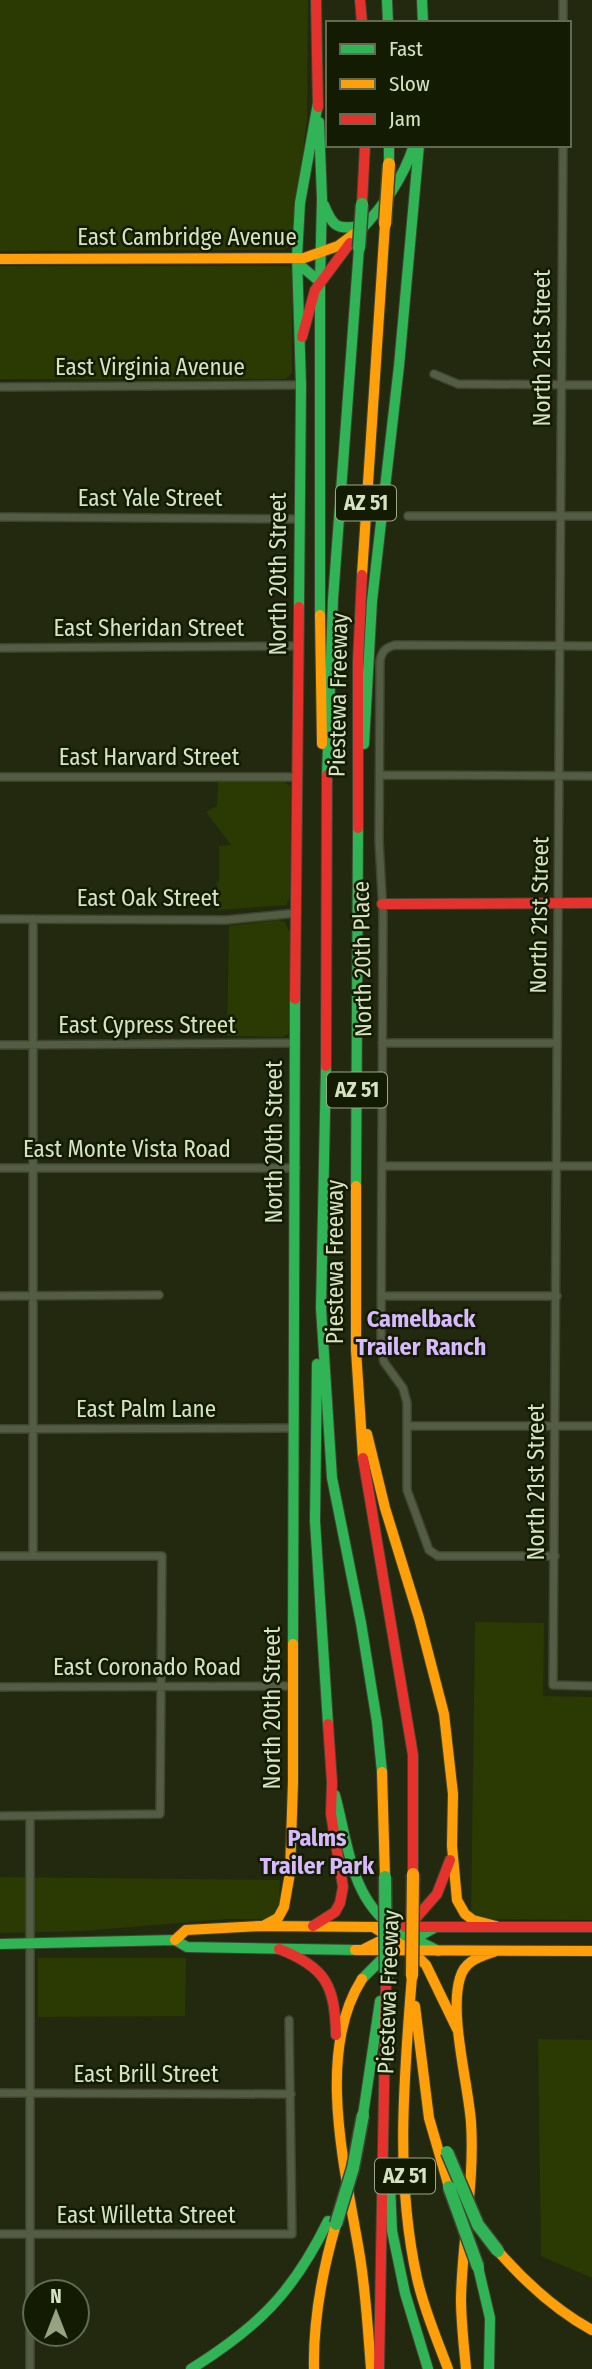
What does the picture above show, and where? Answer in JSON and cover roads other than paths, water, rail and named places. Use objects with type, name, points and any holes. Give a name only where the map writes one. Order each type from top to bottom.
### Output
[{"type":"main road","name":"North 20th Street","points":[[316,0],[321,199],[320,282]]},
{"type":"main road","points":[[360,0],[362,21]]},
{"type":"main road","points":[[387,0],[388,21]]},
{"type":"main road","points":[[422,0],[423,21]]},
{"type":"main road","name":"North 20th Street","points":[[261,1927],[274,1922],[281,1915],[289,1880],[293,1782],[300,386],[297,257],[300,203],[318,103]]},
{"type":"main road","name":"Piestewa Freeway","points":[[365,147],[333,599],[327,783],[326,1070],[321,1308],[332,1478],[361,1623],[377,1722],[383,1782],[386,1979],[379,2369]]},
{"type":"main road","name":"Piestewa Freeway","points":[[389,147],[363,539],[358,686],[355,1300],[364,1473],[393,1626],[413,1755],[412,1976],[403,2106],[408,2225],[417,2280],[448,2369]]},
{"type":"main road","name":"North 20th Street","points":[[300,344],[311,300],[320,282],[394,190],[406,171],[415,147]]},
{"type":"main road","points":[[359,783],[367,722],[372,601],[399,366],[416,147]]},
{"type":"main road","points":[[321,199],[334,225],[347,229],[365,225]]},
{"type":"main road","name":"East Cambridge Avenue","points":[[0,259],[312,257],[338,246],[365,225]]},
{"type":"main road","points":[[297,257],[301,266],[320,282],[323,367],[320,721],[327,783]]},
{"type":"main road","points":[[382,904],[592,903]]},
{"type":"main road","points":[[313,1926],[333,1915],[342,1897],[342,1873],[331,1814],[332,1784],[318,1616],[314,1406],[321,1308]]},
{"type":"main road","points":[[358,1397],[385,1508],[419,1618],[444,1714],[453,1794],[454,1891],[460,1908],[473,1920],[496,1926]]},
{"type":"main road","points":[[332,1784],[358,1884],[379,1915],[429,1971],[459,2032]]},
{"type":"main road","points":[[338,2060],[343,2025],[355,1990],[373,1965],[401,1938],[437,1894],[447,1872],[452,1846]]},
{"type":"main road","points":[[175,1940],[186,1930],[373,1927],[438,1951],[592,1951]]},
{"type":"main road","points":[[0,1944],[175,1940],[187,1947],[365,1950],[434,1928],[592,1927]]},
{"type":"main road","points":[[279,1949],[307,1960],[329,1981],[336,2014],[338,2130],[365,2286],[371,2369]]},
{"type":"main road","points":[[466,2369],[461,2300],[472,2172],[471,2122],[459,2032],[457,1991],[464,1966],[471,1960],[496,1951]]},
{"type":"main road","points":[[412,1976],[429,2118],[449,2187],[489,2303],[492,2341],[489,2369]]},
{"type":"main road","points":[[314,2369],[312,2342],[318,2291],[353,2168],[369,2084],[374,2024],[386,1979]]},
{"type":"main road","points":[[421,2056],[447,2152],[478,2225],[526,2283],[548,2303],[592,2330]]},
{"type":"main road","points":[[384,2092],[392,2231],[405,2293],[428,2369]]},
{"type":"main road","points":[[191,2369],[234,2342],[270,2312],[297,2281],[328,2221],[362,2115]]},
{"type":"street","points":[[563,0],[563,21]]},
{"type":"street","name":"North 21st Street","points":[[563,147],[553,1685],[592,1686]]},
{"type":"street","points":[[434,374],[458,384],[592,385]]},
{"type":"street","name":"East Virginia Avenue","points":[[0,387],[300,386]]},
{"type":"street","points":[[408,516],[592,516]]},
{"type":"street","name":"East Yale Street","points":[[0,517],[299,519]]},
{"type":"street","name":"North 20th Place","points":[[555,1556],[432,1554],[407,1490],[407,1403],[403,1388],[384,1362],[381,1349],[382,904],[379,841],[382,653],[395,645],[560,646]]},
{"type":"street","name":"East Sheridan Street","points":[[0,648],[298,646]]},
{"type":"street","points":[[560,646],[592,646]]},
{"type":"street","points":[[380,775],[592,776]]},
{"type":"street","name":"East Harvard Street","points":[[0,777],[298,777]]},
{"type":"street","name":"East Oak Street","points":[[0,919],[226,920],[297,914]]},
{"type":"street","points":[[33,919],[33,1556]]},
{"type":"street","name":"East Cypress Street","points":[[0,1045],[295,1043]]},
{"type":"street","points":[[382,1043],[557,1043]]},
{"type":"street","points":[[382,1166],[592,1166]]},
{"type":"street","name":"East Monte Vista Road","points":[[0,1168],[296,1168]]},
{"type":"street","points":[[0,1296],[159,1295]]},
{"type":"street","points":[[381,1296],[557,1296]]},
{"type":"street","points":[[409,1426],[592,1426]]},
{"type":"street","name":"East Palm Lane","points":[[0,1429],[293,1427]]},
{"type":"street","points":[[0,1556],[162,1556],[160,1814],[0,1816]]},
{"type":"street","name":"East Coronado Road","points":[[0,1686],[293,1686]]},
{"type":"street","points":[[30,1816],[30,2369]]},
{"type":"street","points":[[289,2020],[291,2094]]},
{"type":"street","name":"East Brill Street","points":[[0,2093],[291,2094]]},
{"type":"street","name":"East Willetta Street","points":[[0,2234],[292,2234],[291,2094]]},
{"type":"district","name":"Camelback Trailer Ranch","points":[[421,1333]]},
{"type":"district","name":"Palms Trailer Park","points":[[317,1852]]}]
